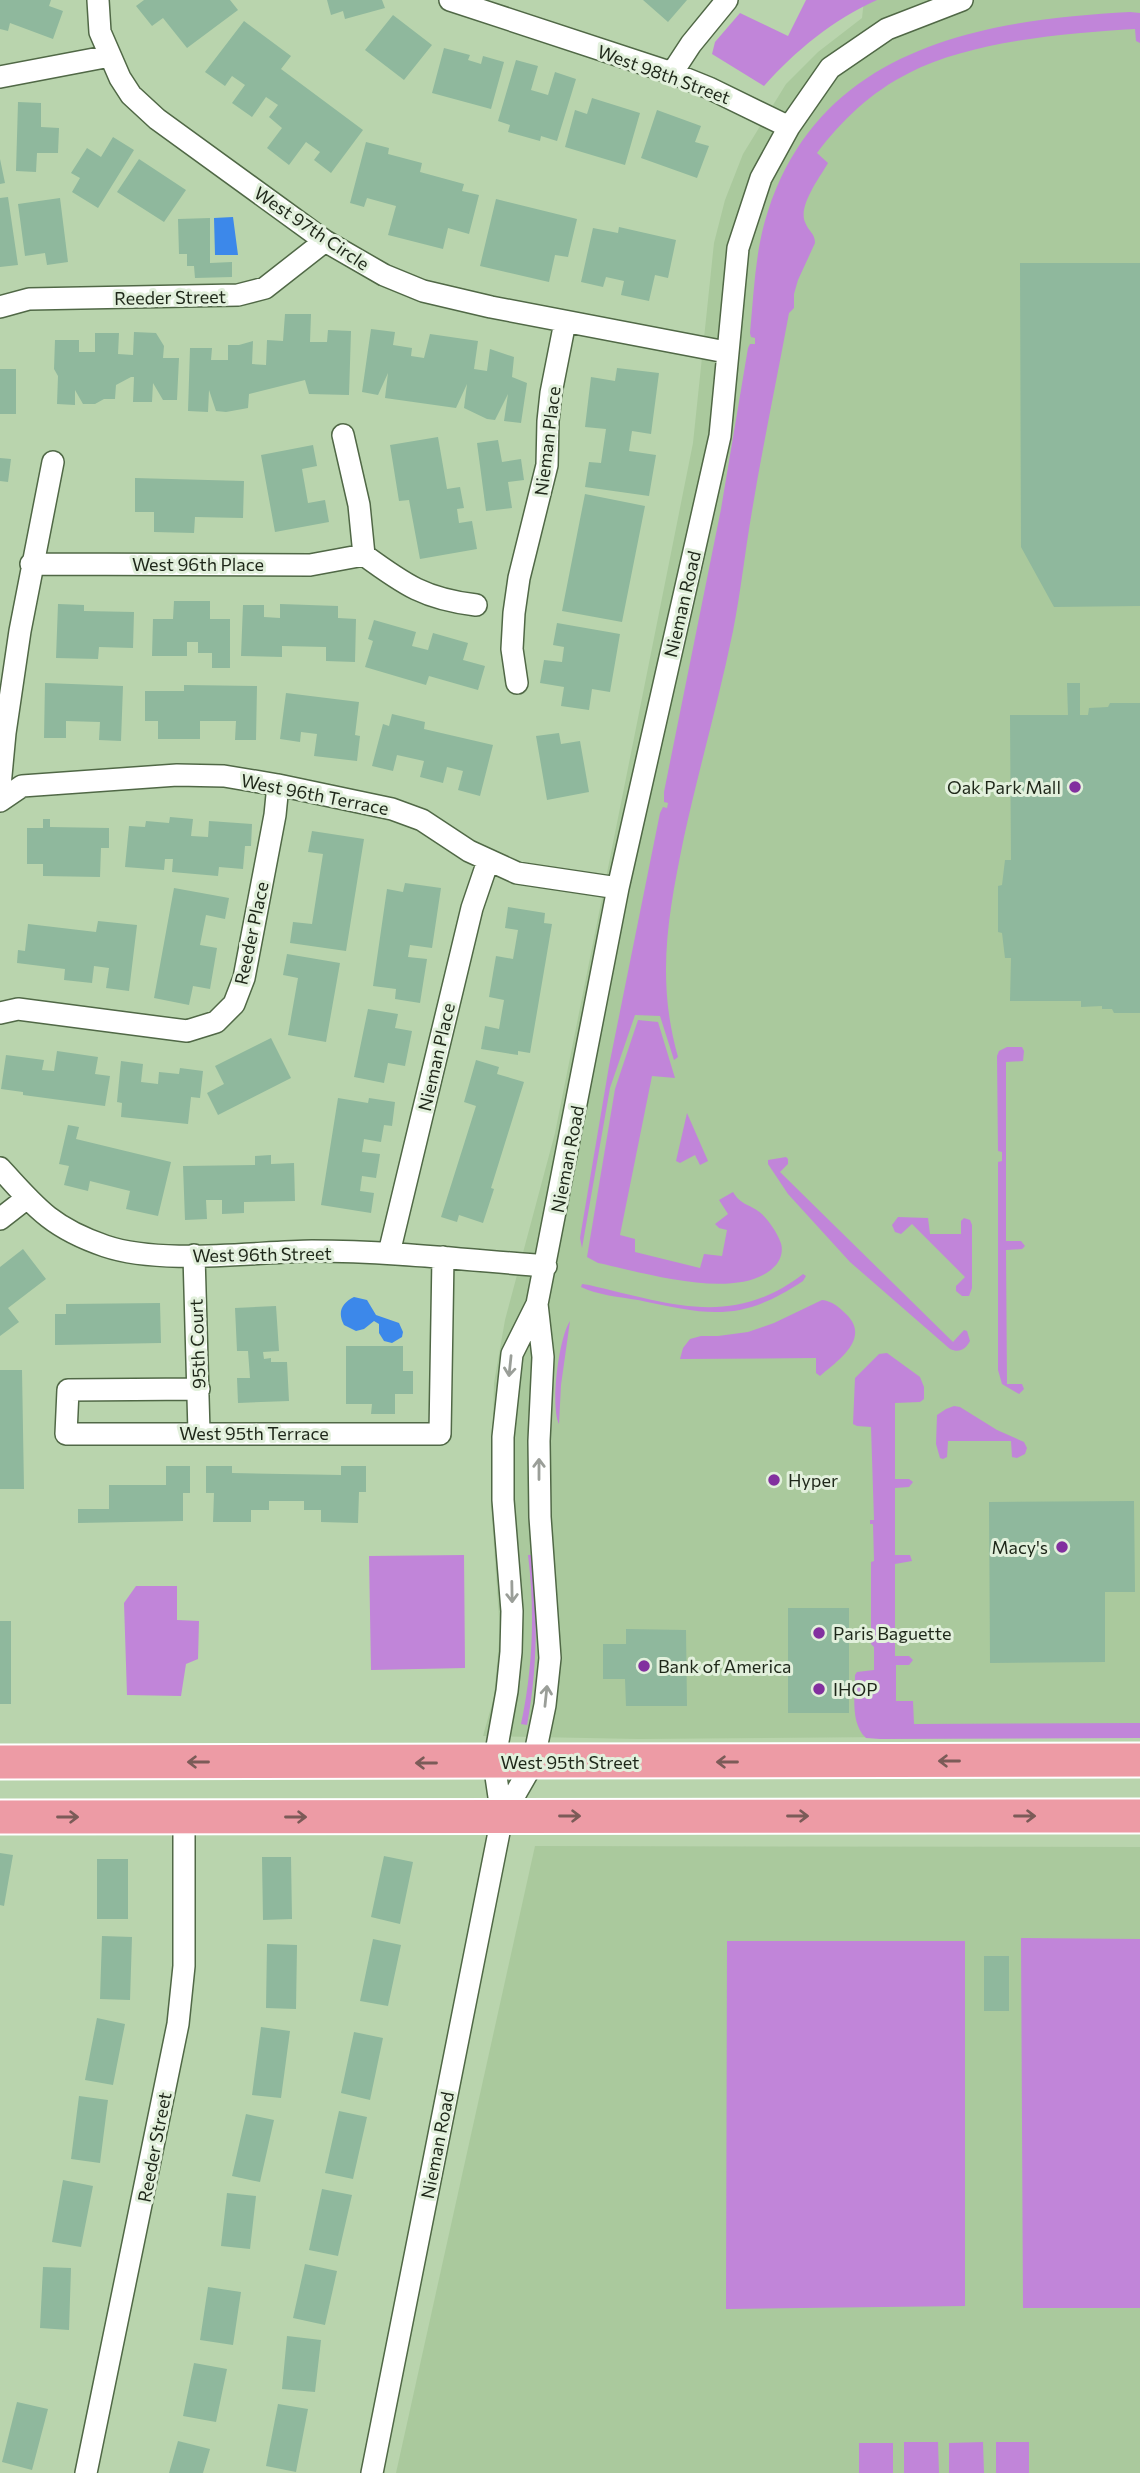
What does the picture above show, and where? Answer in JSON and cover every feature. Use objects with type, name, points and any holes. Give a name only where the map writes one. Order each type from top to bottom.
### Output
[{"type":"main road","name":"West 95th Street","points":[[0,1762],[1140,1760]]},
{"type":"main road","points":[[0,1816],[1140,1816]]},
{"type":"street","name":"West 97th Circle","points":[[98,0],[100,32],[131,95],[157,119],[325,241],[384,275],[423,291],[565,322],[726,352]]},
{"type":"street","name":"West 98th Street","points":[[450,0],[672,74],[709,88],[789,127]]},
{"type":"street","points":[[672,74],[691,44],[727,0]]},
{"type":"street","name":"Nieman Road","points":[[502,1817],[494,1763],[511,1652],[511,1578],[503,1500],[503,1437],[512,1354],[537,1304],[546,1266],[618,888],[720,436],[738,248],[761,178],[789,127],[830,68],[887,29],[962,0]]},
{"type":"street","points":[[0,77],[110,56]]},
{"type":"street","name":"Reeder Street","points":[[0,307],[29,299],[238,295],[265,288],[325,241]]},
{"type":"street","name":"Nieman Place","points":[[517,683],[512,649],[514,614],[519,578],[547,464],[549,412],[565,322]]},
{"type":"street","points":[[343,435],[359,505],[364,555],[421,593],[448,602],[476,605]]},
{"type":"street","points":[[0,786],[10,630],[31,564],[53,462]]},
{"type":"street","name":"West 96th Place","points":[[31,564],[310,565],[364,555]]},
{"type":"street","name":"West 96th Terrace","points":[[0,801],[22,786],[177,775],[223,776],[392,809],[422,820],[469,851],[517,873],[618,888]]},
{"type":"street","name":"Reeder Place","points":[[0,1013],[18,1009],[187,1031],[216,1022],[234,1004],[244,978],[275,816],[278,785]]},
{"type":"street","name":"Nieman Place","points":[[389,1254],[472,908],[488,861]]},
{"type":"street","points":[[0,1168],[27,1198],[0,1219]]},
{"type":"street","name":"West 96th Street","points":[[27,1198],[42,1214],[63,1229],[107,1247],[145,1254],[313,1251],[443,1257],[546,1266]]},
{"type":"street","name":"95th Court","points":[[194,1255],[200,1432]]},
{"type":"street","name":"West 95th Terrace","points":[[199,1389],[68,1390],[66,1434],[440,1434],[443,1257]]},
{"type":"street","name":"Nieman Road","points":[[372,2473],[502,1817],[533,1763],[545,1705],[550,1658],[540,1517],[539,1441],[543,1357],[537,1304]]},
{"type":"street","name":"Reeder Street","points":[[86,2473],[180,2012],[184,1966],[184,1817]]},
{"type":"shaded area","points":[[806,0],[877,0],[816,37],[764,86],[712,54],[715,42],[740,13],[788,36]]},
{"type":"shaded area","points":[[864,0],[1140,0],[1140,1735],[639,1739],[483,1736],[494,1697],[500,1631],[491,1505],[494,1383],[505,1320],[555,1133],[693,443],[714,243],[725,200],[743,154],[786,84],[818,52],[862,18]]},
{"type":"shaded area","points":[[1140,13],[1140,43],[1136,41],[1135,29],[1080,33],[1019,40],[933,62],[882,89],[858,108],[817,153],[828,163],[811,192],[804,215],[815,243],[798,280],[794,308],[789,313],[756,486],[733,631],[673,893],[666,974],[667,1001],[678,1057],[674,1060],[660,1016],[635,1015],[610,1088],[582,1248],[580,1238],[609,1066],[660,813],[663,807],[667,808],[668,803],[664,802],[664,792],[721,509],[748,348],[750,344],[755,344],[755,338],[751,337],[750,333],[754,287],[760,241],[768,211],[793,156],[826,112],[866,79],[913,53],[964,36],[1018,24]]},
{"type":"shaded area","points":[[638,1020],[658,1022],[675,1078],[652,1076],[620,1235],[635,1239],[635,1252],[700,1268],[704,1254],[722,1256],[727,1230],[715,1224],[728,1214],[719,1200],[733,1192],[742,1202],[764,1217],[779,1237],[782,1247],[777,1264],[759,1277],[715,1284],[690,1282],[598,1263],[587,1257],[615,1089]]},
{"type":"shaded area","points":[[1007,1047],[1022,1047],[1024,1051],[1023,1061],[1006,1062],[1006,1241],[1021,1241],[1025,1246],[1022,1249],[1006,1250],[1007,1384],[1022,1384],[1024,1389],[1019,1394],[1002,1384],[998,1370],[998,1162],[1002,1161],[1002,1152],[998,1151],[997,1056],[999,1051]]},
{"type":"shaded area","points":[[687,1113],[708,1161],[700,1165],[695,1155],[680,1163],[676,1161]]},
{"type":"shaded area","points":[[786,1157],[788,1164],[780,1172],[953,1342],[964,1330],[967,1331],[970,1341],[966,1347],[959,1351],[950,1349],[850,1262],[788,1194],[768,1164],[768,1160]]},
{"type":"shaded area","points":[[898,1217],[928,1218],[930,1234],[961,1234],[961,1221],[964,1218],[970,1220],[972,1288],[969,1296],[962,1296],[956,1291],[956,1286],[965,1277],[912,1224],[901,1234],[895,1232],[892,1225]]},
{"type":"shaded area","points":[[803,1274],[806,1276],[803,1281],[761,1304],[724,1312],[685,1309],[601,1294],[581,1287],[582,1284],[589,1285],[673,1304],[725,1306],[751,1301],[777,1291]]},
{"type":"shaded area","points":[[822,1300],[843,1311],[853,1323],[855,1332],[854,1340],[843,1356],[820,1376],[816,1373],[816,1358],[680,1359],[683,1348],[690,1339],[748,1332]]},
{"type":"shaded area","points":[[570,1321],[561,1385],[559,1424],[555,1403],[557,1372],[562,1341]]},
{"type":"shaded area","points":[[887,1353],[920,1377],[924,1387],[924,1399],[920,1402],[895,1403],[895,1479],[909,1479],[913,1482],[909,1487],[895,1488],[895,1555],[910,1555],[912,1561],[895,1564],[895,1656],[909,1656],[913,1660],[909,1665],[896,1665],[896,1701],[913,1701],[914,1724],[1140,1723],[1140,1738],[880,1739],[866,1738],[861,1732],[854,1708],[855,1675],[857,1672],[874,1670],[874,1647],[871,1644],[871,1562],[874,1561],[873,1524],[870,1524],[870,1520],[874,1520],[871,1427],[853,1424],[855,1378],[879,1354]]},
{"type":"shaded area","points":[[954,1406],[1024,1442],[1027,1448],[1025,1454],[1012,1457],[1011,1441],[948,1441],[947,1457],[940,1458],[936,1444],[937,1415]]},
{"type":"shaded area","points":[[464,1555],[465,1668],[371,1670],[369,1556]]},
{"type":"shaded area","points":[[528,1555],[533,1555],[536,1619],[535,1661],[527,1725],[521,1724],[532,1639]]},
{"type":"shaded area","points":[[136,1586],[177,1586],[177,1620],[199,1621],[198,1659],[186,1664],[181,1696],[127,1695],[124,1603]]},
{"type":"shaded area","points":[[535,1846],[1140,1847],[1140,2473],[396,2473]]},
{"type":"shaded area","points":[[1021,1938],[1140,1939],[1140,2308],[1023,2308]]},
{"type":"shaded area","points":[[727,1941],[965,1941],[965,2306],[726,2309]]},
{"type":"shaded area","points":[[904,2442],[938,2442],[939,2473],[904,2473]]},
{"type":"shaded area","points":[[983,2442],[984,2473],[949,2473],[949,2443]]},
{"type":"shaded area","points":[[996,2442],[1029,2442],[1029,2473],[996,2473]]},
{"type":"shaded area","points":[[859,2443],[893,2443],[893,2473],[859,2473]]},
{"type":"water","points":[[233,217],[238,255],[215,255],[214,218]]},
{"type":"water","points":[[354,1297],[367,1300],[376,1315],[399,1323],[402,1337],[392,1343],[384,1341],[379,1333],[379,1324],[374,1321],[364,1329],[356,1331],[344,1325],[342,1308]]},
{"type":"building","points":[[0,0],[51,0],[49,6],[63,11],[53,39],[10,23],[8,31],[0,29]]},
{"type":"building","points":[[144,0],[230,0],[238,10],[187,48],[163,18],[152,26],[136,6]]},
{"type":"building","points":[[327,0],[382,0],[385,8],[345,19],[343,11],[331,15]]},
{"type":"building","points":[[643,0],[687,0],[668,22]]},
{"type":"building","points":[[393,15],[432,45],[404,80],[365,50]]},
{"type":"building","points":[[244,21],[291,56],[281,69],[363,130],[331,173],[314,160],[320,152],[306,142],[289,165],[267,148],[282,128],[269,117],[278,105],[266,97],[252,117],[232,103],[245,85],[232,76],[225,86],[205,72]]},
{"type":"building","points":[[444,48],[470,55],[468,60],[481,64],[483,56],[504,62],[491,109],[432,93]]},
{"type":"building","points":[[516,60],[538,66],[531,90],[548,95],[555,72],[576,79],[557,141],[541,136],[540,141],[508,132],[510,125],[498,121]]},
{"type":"building","points":[[592,98],[640,113],[625,165],[565,147],[575,110],[587,114]]},
{"type":"building","points":[[18,102],[41,103],[41,127],[59,128],[58,153],[37,153],[36,172],[16,171]]},
{"type":"building","points":[[657,110],[701,126],[695,142],[709,146],[697,178],[641,158]]},
{"type":"building","points":[[113,137],[134,150],[98,208],[72,192],[80,178],[71,173],[87,148],[101,157]]},
{"type":"building","points":[[366,142],[389,148],[388,154],[422,163],[420,172],[464,184],[462,191],[479,195],[469,234],[448,228],[443,249],[388,235],[396,206],[367,198],[364,207],[350,203]]},
{"type":"building","points":[[0,159],[5,183],[0,184]]},
{"type":"building","points":[[139,159],[186,190],[164,222],[117,192]]},
{"type":"building","points":[[8,197],[18,265],[0,267],[0,198]]},
{"type":"building","points":[[60,198],[68,262],[47,265],[45,253],[25,256],[18,204]]},
{"type":"building","points":[[496,199],[577,219],[568,257],[555,255],[549,282],[480,266]]},
{"type":"building","points":[[210,218],[210,263],[232,262],[232,277],[195,278],[194,266],[187,266],[187,254],[179,254],[178,219]]},
{"type":"building","points":[[619,227],[676,240],[668,278],[655,275],[649,301],[621,295],[624,281],[606,277],[603,287],[581,282],[593,228],[618,233]]},
{"type":"building","points":[[1020,263],[1140,263],[1140,606],[1054,607],[1021,547]]},
{"type":"building","points":[[285,314],[311,314],[310,342],[327,342],[328,330],[351,331],[349,395],[309,394],[305,380],[249,394],[248,408],[226,412],[216,411],[209,390],[208,412],[188,411],[190,348],[212,348],[211,360],[228,360],[228,345],[253,341],[252,364],[266,365],[267,340],[283,341]]},
{"type":"building","points":[[371,329],[395,332],[393,345],[412,348],[411,356],[424,358],[430,334],[478,341],[474,369],[487,371],[490,349],[514,357],[512,377],[527,383],[521,423],[504,421],[508,394],[495,420],[464,408],[467,384],[456,408],[385,398],[388,373],[378,395],[362,392]]},
{"type":"building","points":[[134,332],[156,333],[164,346],[163,358],[179,358],[177,400],[163,400],[153,383],[152,402],[133,402],[134,377],[131,377],[116,385],[115,399],[83,404],[75,390],[75,405],[57,404],[55,340],[79,340],[79,352],[95,352],[95,333],[119,333],[118,354],[133,355]]},
{"type":"building","points":[[617,368],[659,373],[651,434],[632,431],[629,451],[656,455],[649,496],[585,487],[589,462],[601,463],[606,429],[585,427],[591,377],[615,381]]},
{"type":"building","points":[[0,369],[16,369],[16,414],[0,414]]},
{"type":"building","points":[[438,437],[447,489],[460,487],[464,508],[457,509],[459,523],[472,521],[477,549],[420,559],[409,500],[399,501],[390,445]]},
{"type":"building","points":[[498,440],[502,462],[521,459],[524,480],[508,482],[512,508],[486,511],[477,443]]},
{"type":"building","points":[[313,445],[317,466],[302,469],[308,503],[325,500],[329,522],[275,532],[261,455]]},
{"type":"building","points":[[0,458],[11,459],[8,482],[0,481]]},
{"type":"building","points":[[135,478],[244,481],[243,518],[195,517],[194,533],[154,532],[154,512],[135,512]]},
{"type":"building","points":[[585,494],[645,506],[622,622],[562,611]]},
{"type":"building","points":[[174,601],[210,601],[210,619],[230,619],[230,668],[212,668],[212,653],[198,653],[198,642],[187,642],[187,656],[152,656],[153,619],[173,619]]},
{"type":"building","points":[[58,604],[84,605],[84,611],[134,612],[133,648],[99,647],[98,659],[56,658]]},
{"type":"building","points":[[280,604],[338,606],[338,618],[356,619],[355,662],[326,661],[326,647],[282,646],[282,657],[241,656],[243,605],[264,605],[264,617],[280,618]]},
{"type":"building","points":[[374,620],[416,632],[412,646],[428,650],[433,633],[468,643],[463,660],[485,666],[478,690],[429,676],[426,685],[365,667],[373,641],[368,639]]},
{"type":"building","points":[[557,623],[620,634],[610,692],[592,689],[589,710],[561,706],[564,687],[540,683],[544,660],[562,662],[564,647],[553,645]]},
{"type":"building","points":[[45,683],[123,686],[121,741],[99,740],[100,722],[66,721],[66,738],[44,738]]},
{"type":"building","name":"Oak Park Mall","points":[[1067,683],[1080,683],[1080,715],[1088,715],[1089,708],[1108,707],[1110,703],[1140,703],[1140,1013],[1114,1013],[1112,1009],[1102,1009],[1102,1006],[1081,1007],[1081,1001],[1010,1001],[1011,958],[1005,958],[1002,933],[998,932],[998,886],[1002,885],[1005,860],[1011,860],[1010,715],[1068,715]]},
{"type":"building","points":[[184,685],[257,686],[256,740],[235,740],[236,721],[200,721],[200,739],[158,739],[158,721],[145,721],[145,691],[184,691]]},
{"type":"building","points":[[286,693],[359,702],[355,735],[360,736],[357,761],[314,756],[317,734],[301,732],[300,742],[280,739]]},
{"type":"building","points":[[392,714],[425,722],[424,729],[493,745],[480,796],[458,790],[463,771],[447,767],[443,783],[420,777],[424,761],[397,755],[393,771],[372,766],[383,724],[389,726]]},
{"type":"building","points":[[559,733],[561,744],[580,741],[589,792],[547,800],[536,736]]},
{"type":"building","points":[[170,817],[193,819],[191,836],[208,837],[209,821],[252,824],[251,846],[245,846],[243,869],[219,867],[218,876],[172,872],[173,859],[165,859],[164,870],[125,867],[129,826],[145,827],[146,821],[169,823]]},
{"type":"building","points":[[43,819],[50,819],[50,827],[109,828],[109,848],[101,848],[100,877],[43,876],[43,864],[27,864],[27,828],[43,828]]},
{"type":"building","points":[[312,831],[364,839],[346,951],[290,943],[293,922],[312,924],[323,854],[308,852]]},
{"type":"building","points":[[405,883],[441,888],[432,948],[410,945],[408,957],[427,959],[420,1003],[395,999],[396,989],[373,986],[387,889],[403,892]]},
{"type":"building","points":[[174,888],[229,898],[225,919],[206,915],[200,945],[217,948],[210,989],[193,986],[189,1005],[154,998]]},
{"type":"building","points":[[508,907],[545,913],[544,923],[552,924],[530,1053],[518,1051],[518,1055],[481,1049],[485,1026],[499,1029],[504,1000],[489,997],[496,956],[513,959],[518,930],[505,928]]},
{"type":"building","points":[[98,921],[137,925],[129,991],[106,988],[109,968],[94,966],[92,983],[64,980],[65,969],[17,963],[18,950],[25,951],[28,924],[96,932]]},
{"type":"building","points":[[287,954],[340,963],[326,1042],[288,1035],[298,978],[283,975]]},
{"type":"building","points":[[368,1009],[398,1014],[395,1028],[412,1031],[405,1066],[388,1063],[384,1083],[354,1077]]},
{"type":"building","points":[[271,1038],[291,1078],[218,1115],[207,1093],[224,1084],[215,1066]]},
{"type":"building","points":[[57,1051],[98,1057],[95,1074],[110,1076],[105,1106],[23,1095],[23,1092],[1,1089],[6,1055],[44,1060],[42,1070],[54,1071]]},
{"type":"building","points":[[476,1060],[499,1067],[497,1074],[524,1082],[483,1223],[459,1215],[457,1222],[441,1217],[476,1106],[464,1102]]},
{"type":"building","points":[[121,1061],[143,1064],[141,1082],[158,1084],[159,1072],[179,1074],[180,1068],[203,1071],[200,1098],[191,1097],[188,1124],[121,1117],[122,1103],[117,1102]]},
{"type":"building","points":[[338,1098],[368,1103],[369,1098],[395,1102],[392,1126],[384,1125],[381,1142],[364,1139],[362,1152],[380,1154],[376,1178],[362,1176],[360,1191],[374,1193],[371,1213],[321,1205]]},
{"type":"building","points":[[68,1125],[79,1127],[76,1139],[171,1162],[158,1216],[126,1209],[130,1191],[90,1181],[88,1191],[64,1185],[69,1166],[59,1164]]},
{"type":"building","points":[[271,1155],[271,1164],[294,1163],[295,1201],[244,1202],[244,1213],[222,1214],[222,1200],[206,1200],[207,1219],[185,1220],[183,1166],[255,1165],[255,1156]]},
{"type":"building","points":[[23,1249],[46,1279],[8,1308],[19,1322],[0,1336],[0,1267]]},
{"type":"building","points":[[160,1303],[161,1343],[55,1345],[55,1314],[66,1314],[66,1304]]},
{"type":"building","points":[[276,1306],[279,1351],[263,1352],[264,1359],[271,1358],[271,1362],[287,1362],[289,1401],[238,1403],[237,1378],[250,1378],[248,1351],[237,1351],[235,1308]]},
{"type":"building","points":[[346,1346],[403,1346],[403,1371],[413,1371],[413,1394],[395,1394],[395,1414],[371,1414],[372,1404],[346,1404]]},
{"type":"building","points":[[0,1370],[22,1370],[24,1489],[0,1489]]},
{"type":"building","points":[[166,1466],[190,1466],[190,1493],[183,1493],[183,1521],[78,1523],[78,1509],[109,1509],[109,1485],[166,1485]]},
{"type":"building","points":[[206,1466],[232,1466],[232,1473],[341,1475],[341,1466],[366,1466],[366,1492],[359,1492],[358,1523],[321,1522],[321,1510],[304,1510],[304,1501],[269,1501],[269,1510],[251,1510],[251,1522],[213,1522],[214,1493],[206,1493]]},
{"type":"building","name":"Macy's","points":[[1134,1501],[1135,1592],[1105,1592],[1105,1662],[990,1663],[989,1502]]},
{"type":"building","points":[[788,1608],[849,1608],[849,1713],[788,1713]]},
{"type":"building","points":[[0,1621],[11,1621],[11,1704],[0,1704]]},
{"type":"building","name":"Bank of America","points":[[626,1629],[686,1630],[687,1706],[626,1706],[625,1679],[603,1679],[603,1644],[626,1644]]},
{"type":"building","points":[[0,1853],[13,1855],[4,1906],[0,1905]]},
{"type":"building","points":[[384,1856],[413,1862],[400,1924],[371,1917]]},
{"type":"building","points":[[262,1857],[291,1857],[292,1919],[263,1920]]},
{"type":"building","points":[[97,1859],[128,1859],[128,1919],[97,1919]]},
{"type":"building","points":[[102,1936],[132,1937],[130,2000],[100,1999]]},
{"type":"building","points":[[373,1939],[401,1945],[388,2006],[360,2001]]},
{"type":"building","points":[[267,1944],[297,1945],[296,2009],[266,2008]]},
{"type":"building","points":[[984,1956],[1009,1956],[1009,2011],[984,2011]]},
{"type":"building","points":[[97,2018],[125,2024],[113,2085],[85,2080]]},
{"type":"building","points":[[261,2027],[290,2031],[281,2098],[252,2095]]},
{"type":"building","points":[[354,2032],[383,2038],[370,2100],[341,2093]]},
{"type":"building","points":[[79,2096],[108,2100],[100,2163],[71,2159]]},
{"type":"building","points":[[339,2111],[367,2117],[353,2179],[325,2173]]},
{"type":"building","points":[[246,2114],[274,2120],[260,2182],[232,2176]]},
{"type":"building","points":[[63,2180],[93,2186],[81,2247],[52,2242]]},
{"type":"building","points":[[322,2189],[352,2195],[338,2256],[309,2250]]},
{"type":"building","points":[[227,2193],[256,2196],[250,2249],[221,2246]]},
{"type":"building","points":[[305,2264],[337,2271],[325,2325],[293,2318]]},
{"type":"building","points":[[43,2267],[71,2268],[69,2330],[40,2328]]},
{"type":"building","points":[[208,2287],[241,2292],[233,2345],[200,2340]]},
{"type":"building","points":[[287,2336],[321,2340],[315,2392],[282,2389]]},
{"type":"building","points":[[194,2363],[227,2369],[216,2422],[183,2416]]},
{"type":"building","points":[[17,2402],[48,2409],[32,2470],[2,2462]]},
{"type":"building","points":[[278,2404],[308,2409],[296,2472],[266,2466]]},
{"type":"building","points":[[178,2441],[210,2449],[203,2473],[169,2473]]},
{"type":"place","name":"Oak Park Mall","points":[[1075,787]]},
{"type":"place","name":"Hyper","points":[[774,1480]]},
{"type":"place","name":"Macy's","points":[[1062,1547]]},
{"type":"place","name":"Paris Baguette","points":[[819,1633]]},
{"type":"place","name":"Bank of America","points":[[644,1666]]},
{"type":"place","name":"IHOP","points":[[819,1689]]}]
